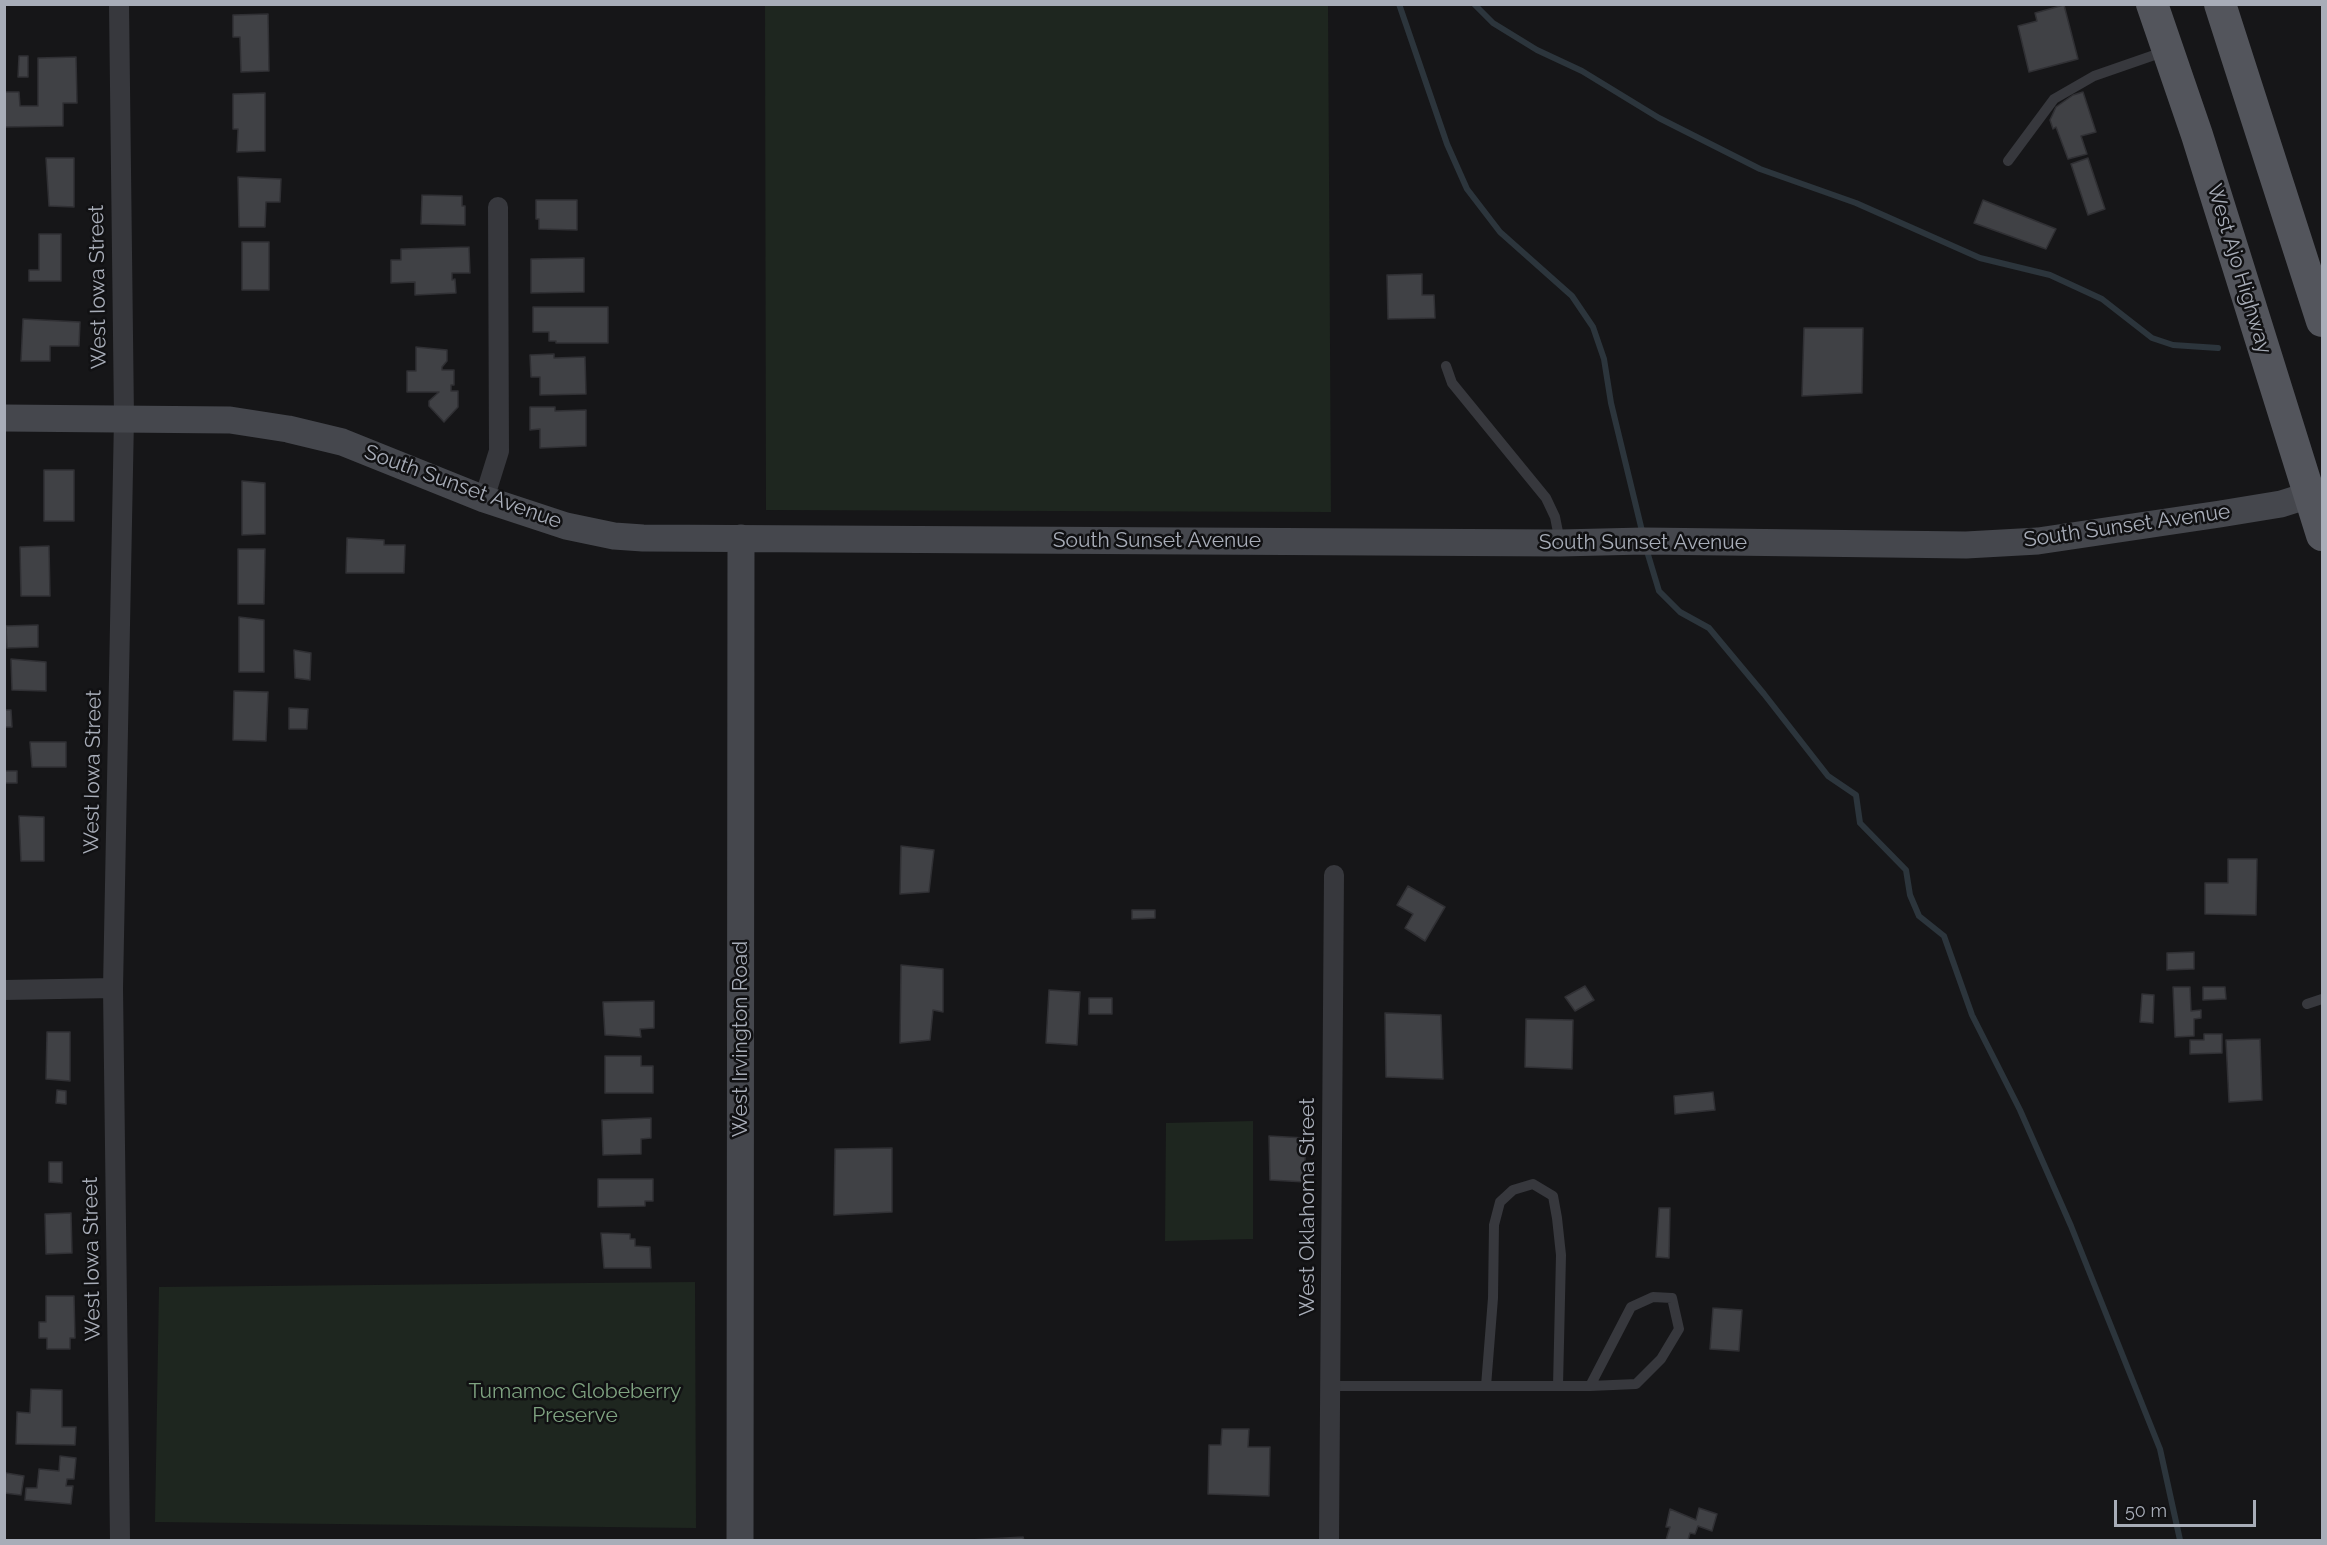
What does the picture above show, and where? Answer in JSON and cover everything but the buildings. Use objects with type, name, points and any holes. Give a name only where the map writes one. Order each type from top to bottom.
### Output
[{"type":"main road","name":"West Ajo Highway","points":[[2152,4],[2316,493],[2322,535]]},
{"type":"main road","points":[[2220,4],[2322,321]]},
{"type":"street","name":"West Iowa Street","points":[[119,4],[124,418],[113,988],[120,1540]]},
{"type":"street","points":[[484,499],[499,451],[498,207]]},
{"type":"street","name":"South Sunset Avenue","points":[[4,418],[230,420],[288,429],[342,442],[484,499],[566,526],[614,536],[1560,543],[1644,541],[1966,545],[2037,541],[2220,514],[2281,504],[2316,493]]},
{"type":"street","name":"West Irvington Road","points":[[740,1540],[741,538]]},
{"type":"street","name":"West Oklahoma Street","points":[[1329,1540],[1334,875]]},
{"type":"street","points":[[4,990],[113,988]]},
{"type":"lane","points":[[2008,161],[2054,99],[2094,76],[2169,50]]},
{"type":"lane","points":[[1446,366],[1452,383],[1546,498],[1555,517],[1560,543]]},
{"type":"lane","points":[[2307,1004],[2322,999]]},
{"type":"lane","points":[[1486,1386],[1493,1298],[1494,1225],[1500,1202],[1513,1190],[1533,1184],[1553,1196],[1557,1218],[1561,1255],[1558,1386]]},
{"type":"lane","points":[[1330,1386],[1590,1386],[1636,1384],[1661,1359],[1679,1329],[1672,1298],[1653,1297],[1631,1307],[1590,1386]]},
{"type":"green space","points":[[765,5],[1328,5],[1331,512],[766,510]]},
{"type":"green space","points":[[1253,1121],[1253,1239],[1165,1241],[1166,1123]]},
{"type":"green space","name":"Tumamoc Globeberry Preserve","points":[[695,1282],[696,1528],[155,1522],[159,1287]]},
{"type":"waterway","points":[[1399,4],[1447,144],[1467,189],[1500,232],[1572,296],[1593,327],[1604,359],[1611,403],[1643,535]]},
{"type":"waterway","points":[[1474,4],[1493,23],[1537,50],[1582,71],[1659,118],[1760,169],[1856,203],[1980,258],[2050,275],[2102,299],[2152,338],[2173,345],[2218,348]]},
{"type":"waterway","points":[[1646,548],[1659,591],[1680,612],[1709,628],[1828,776],[1856,795],[1860,823],[1906,870],[1910,895],[1919,916],[1944,936],[1972,1015],[2020,1110],[2071,1226],[2160,1449],[2180,1540]]}]
